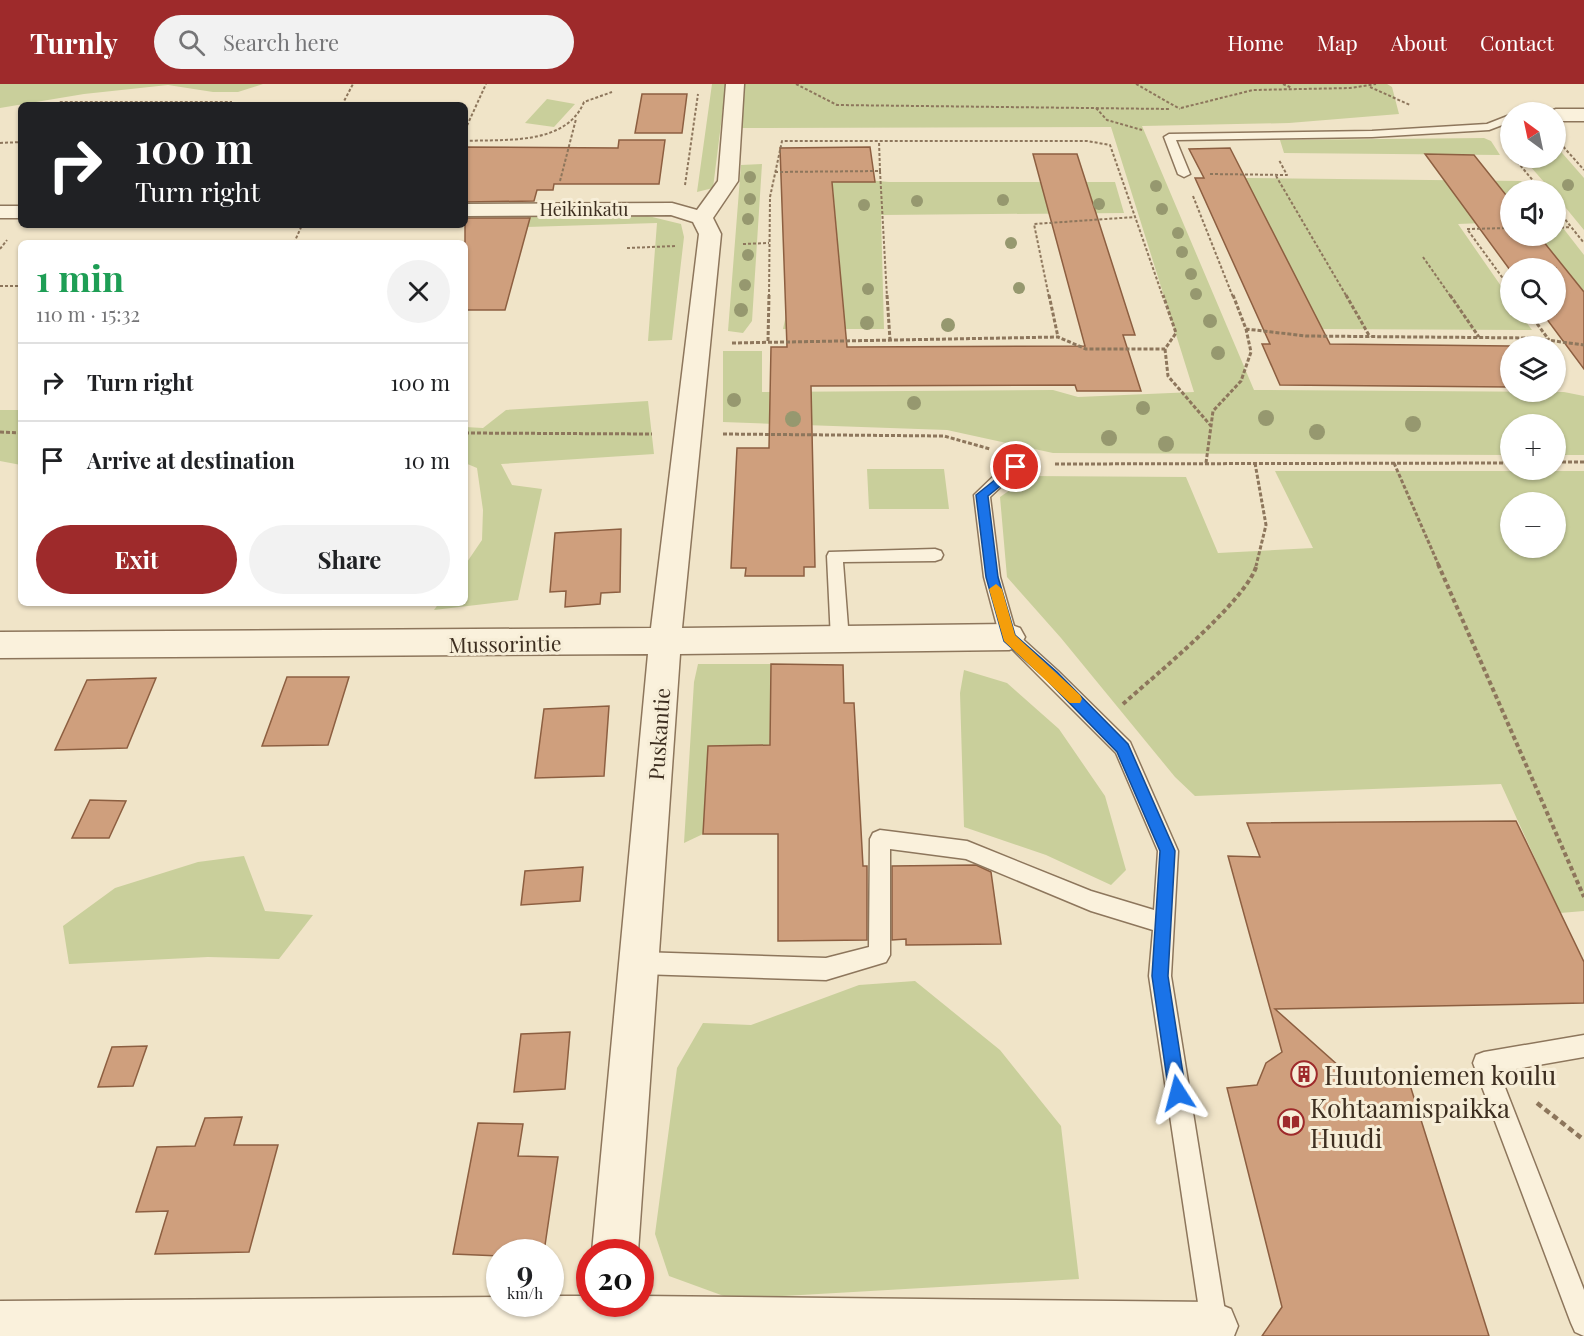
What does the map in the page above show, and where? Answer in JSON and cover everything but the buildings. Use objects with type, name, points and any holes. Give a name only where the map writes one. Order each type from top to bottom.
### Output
[{"type":"street","points":[[702,218],[728,181],[735,84]]},
{"type":"street","points":[[1566,115],[1584,115]]},
{"type":"street","name":"Heikinkatu","points":[[468,210],[672,209],[702,218]]},
{"type":"street","points":[[0,212],[18,212]]},
{"type":"street","name":"Puskantie","points":[[616,1239],[665,642],[710,234],[702,218]]},
{"type":"street","name":"Mussorintie","points":[[0,645],[665,642],[1009,637]]},
{"type":"street","points":[[0,1324],[610,1319],[1215,1331]]},
{"type":"lane","points":[[1184,174],[1169,137],[1372,134],[1489,127],[1500,122]]},
{"type":"lane","points":[[1029,459],[1004,475],[982,495],[992,577],[1009,637],[1052,676],[1123,748],[1168,851],[1160,976],[1215,1331]]},
{"type":"lane","points":[[840,640],[835,556],[935,555]]},
{"type":"lane","points":[[640,963],[826,969],[879,954],[880,839],[966,850],[1091,901],[1163,923]]},
{"type":"lane","points":[[1584,1046],[1484,1063],[1584,1323]]},
{"type":"path","points":[[344,102],[353,84]]},
{"type":"path","points":[[468,123],[486,84]]},
{"type":"path","points":[[796,84],[837,105],[1180,109],[1253,90],[1370,87],[1413,106]]},
{"type":"path","points":[[1136,84],[1180,109]]},
{"type":"path","points":[[1283,84],[1293,88]]},
{"type":"path","points":[[1370,87],[1376,84]]},
{"type":"path","points":[[552,209],[576,118],[584,102],[612,92]]},
{"type":"path","points":[[672,209],[684,190],[698,94]]},
{"type":"path","points":[[58,102],[232,102]]},
{"type":"path","points":[[1095,108],[1107,120],[1119,125],[1169,137]]},
{"type":"path","points":[[468,141],[531,137],[556,131],[576,118]]},
{"type":"path","points":[[1206,464],[1213,411],[1241,381],[1251,352],[1246,329],[1184,174],[1287,175],[1266,136]]},
{"type":"path","points":[[768,341],[770,197],[782,141],[1088,141],[1110,145],[1176,333],[1166,349],[1168,376],[1211,426]]},
{"type":"path","points":[[879,141],[890,340]]},
{"type":"path","points":[[0,143],[18,142]]},
{"type":"path","points":[[1566,149],[1584,170]]},
{"type":"path","points":[[1522,168],[1533,180]]},
{"type":"path","points":[[775,172],[880,171]]},
{"type":"path","points":[[1276,175],[1370,337]]},
{"type":"path","points":[[1058,337],[1034,224],[1136,217]]},
{"type":"path","points":[[1566,221],[1584,243]]},
{"type":"path","points":[[1566,227],[1571,227]]},
{"type":"path","points":[[1500,228],[1467,229],[1500,274]]},
{"type":"path","points":[[1423,257],[1480,338]]},
{"type":"path","points":[[0,286],[18,286]]},
{"type":"path","points":[[1246,329],[1306,336],[1500,339]]},
{"type":"path","points":[[696,345],[768,341],[1058,337],[1086,349],[1166,349]]},
{"type":"path","points":[[1566,343],[1584,345]]},
{"type":"path","points":[[0,432],[18,432]]},
{"type":"path","points":[[1566,462],[1584,462]]},
{"type":"path","points":[[1100,725],[1210,626],[1254,576],[1266,525],[1255,463]]},
{"type":"path","points":[[1394,463],[1584,897]]},
{"type":"green space","points":[[0,84],[263,84],[238,92],[213,92],[168,85],[84,94],[36,102],[18,102],[18,105],[0,108]]},
{"type":"green space","points":[[712,84],[726,84],[713,188],[697,192]]},
{"type":"green space","points":[[745,84],[1387,84],[1392,87],[1399,114],[1289,123],[1142,126],[1254,390],[1500,392],[1500,402],[1566,402],[1566,392],[1584,396],[1584,455],[1566,455],[1566,414],[1500,414],[1500,455],[1053,453],[947,430],[723,422],[723,351],[762,351],[762,392],[1053,390],[1078,397],[1194,392],[1111,127],[741,128]]},
{"type":"green space","points":[[547,99],[575,104],[554,127],[525,123]]},
{"type":"green space","points":[[1484,138],[1491,141],[1500,155],[1284,153],[1280,140]]},
{"type":"green space","points":[[1566,157],[1584,178],[1584,230],[1566,208],[1566,180],[1542,180],[1532,168],[1566,168]]},
{"type":"green space","points":[[762,164],[752,321],[743,333],[728,331],[741,165]]},
{"type":"green space","points":[[832,177],[889,182],[1115,182],[1124,213],[881,215],[884,329],[783,329],[786,315],[844,314]]},
{"type":"green space","points":[[1245,178],[1500,181],[1500,222],[1458,224],[1500,285],[1500,324],[1528,324],[1532,330],[1321,329]]},
{"type":"green space","points":[[528,215],[644,215],[681,224],[684,237],[672,340],[648,341],[657,223],[526,227]]},
{"type":"green space","points":[[1566,232],[1584,255],[1584,292],[1566,270],[1566,258],[1557,258],[1547,246],[1566,246]]},
{"type":"green space","points":[[648,401],[654,454],[501,464],[512,485],[542,489],[518,600],[468,606],[468,561],[482,540],[483,510],[477,468],[468,464],[468,427],[483,428],[506,410]]},
{"type":"green space","points":[[0,410],[18,410],[18,464],[0,461]]},
{"type":"green space","points":[[867,469],[944,469],[949,509],[869,509]]},
{"type":"green space","points":[[1275,471],[1500,471],[1500,480],[1566,480],[1566,471],[1584,471],[1584,911],[1560,913],[1501,784],[1195,796],[1175,777],[1061,638],[1007,577],[1000,497],[1030,476],[1186,477],[1218,553],[1313,548]]},
{"type":"green space","points":[[437,606],[468,606],[434,610]]},
{"type":"green space","points":[[698,664],[771,664],[770,745],[708,746],[703,834],[684,843],[694,682]]},
{"type":"green space","points":[[964,670],[1007,683],[1059,729],[1105,796],[1126,870],[1111,885],[1046,855],[964,827],[960,693]]},
{"type":"green space","points":[[244,856],[265,911],[313,915],[279,959],[208,957],[69,964],[63,926],[115,888],[198,862]]},
{"type":"green space","points":[[915,981],[1000,1050],[1061,1126],[1079,1279],[732,1299],[669,1276],[655,1234],[677,1068],[703,1023],[751,1025],[859,985]]},
{"type":"slow traffic","points":[[996,589],[1009,637],[1075,699]]},
{"type":"place","name":"Huutoniemen koulu","points":[[1304,1074]]},
{"type":"place","name":"Kohtaamispaikka Huudi","points":[[1291,1122]]},
{"type":"route","points":[[1016,467],[982,495],[992,577],[1009,637],[1052,676],[1123,748],[1168,851],[1160,976],[1178,1093]]}]
